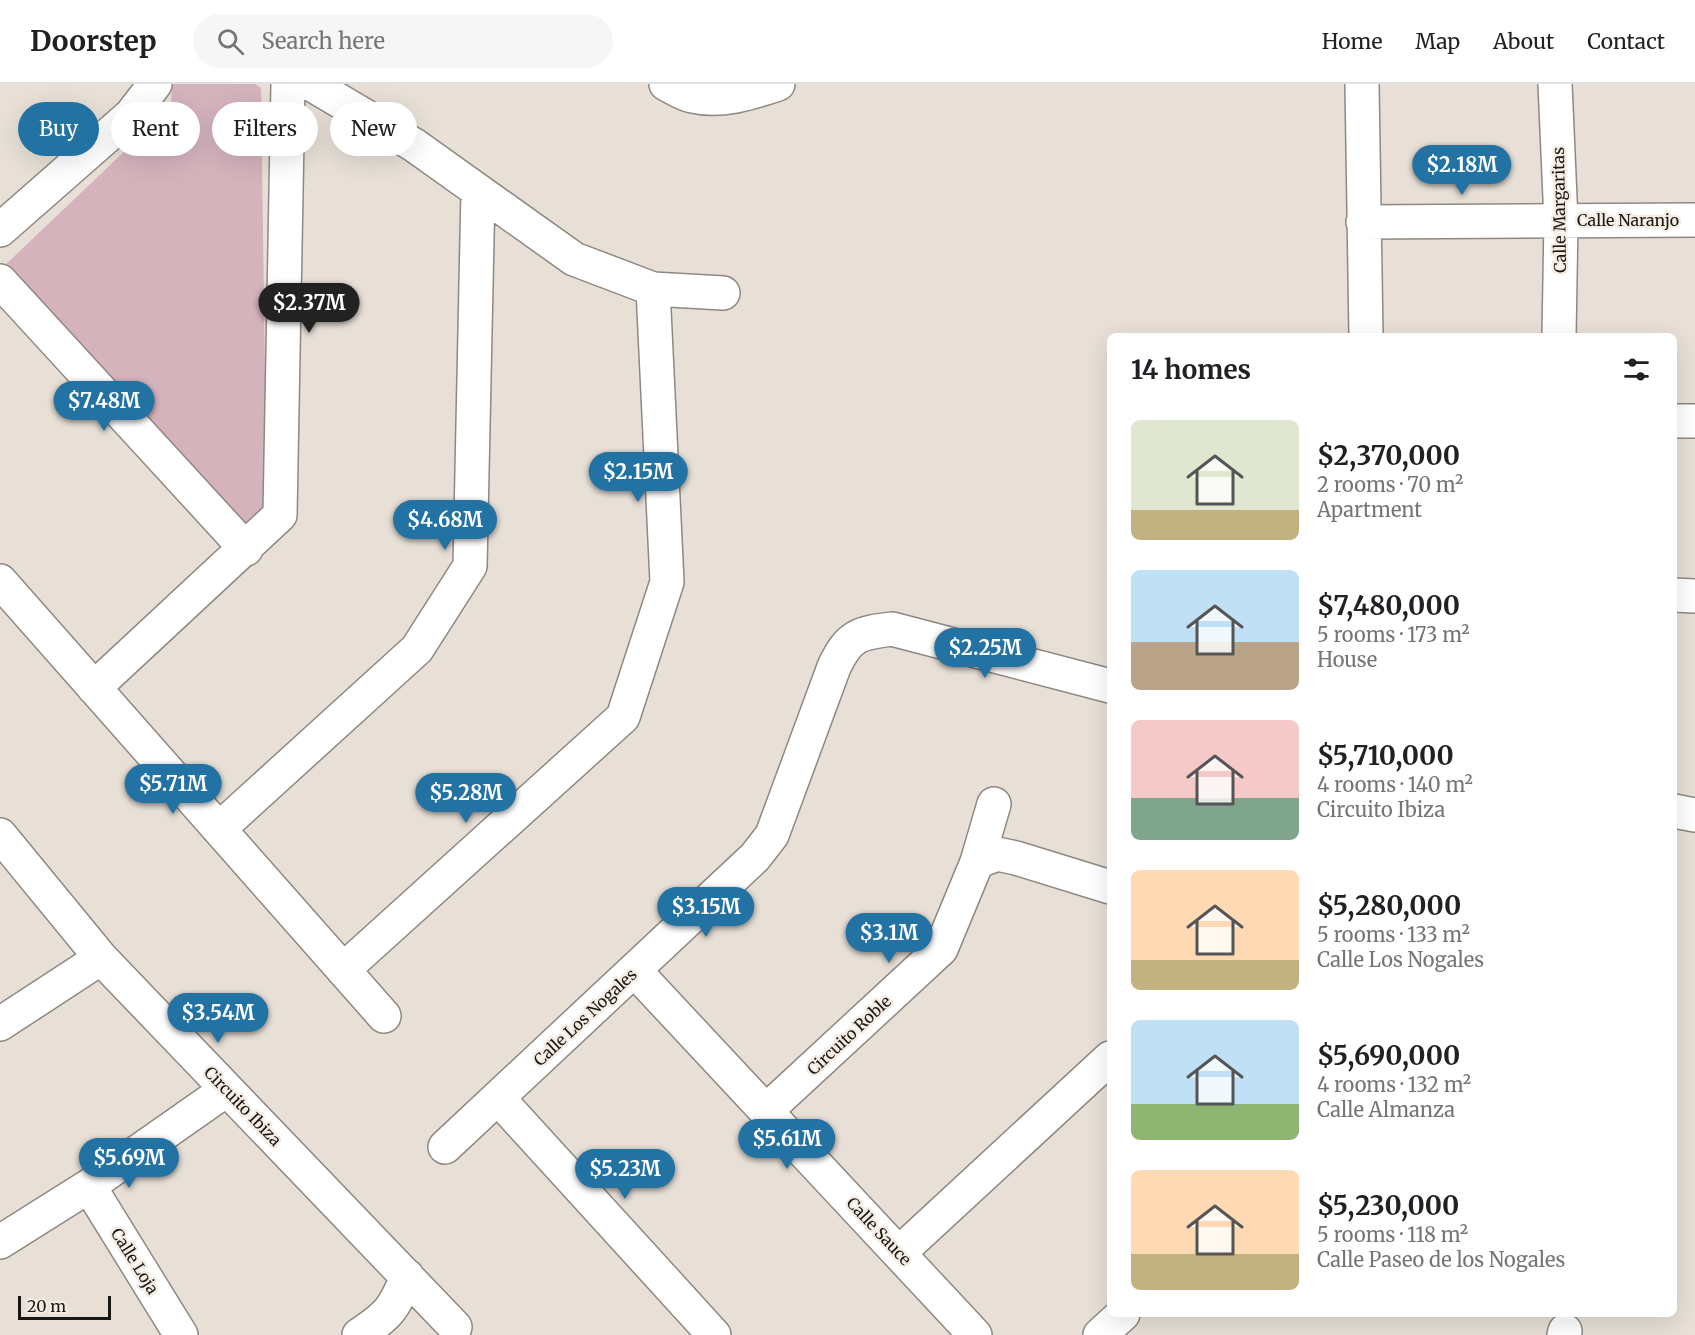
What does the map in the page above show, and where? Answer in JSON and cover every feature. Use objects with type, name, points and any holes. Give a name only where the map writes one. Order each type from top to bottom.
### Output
[{"type":"street","points":[[0,230],[131,99],[155,84]]},
{"type":"street","points":[[94,688],[280,515],[288,84]]},
{"type":"street","points":[[311,84],[414,145],[574,259],[653,289],[723,293]]},
{"type":"street","points":[[666,84],[692,96],[718,98],[749,94],[778,84]]},
{"type":"street","points":[[1362,84],[1366,333]]},
{"type":"street","name":"Calle Margaritas","points":[[1555,84],[1561,221],[1559,333]]},
{"type":"street","points":[[219,829],[417,649],[470,566],[478,191]]},
{"type":"street","name":"Calle Naranjo","points":[[1363,222],[1695,220]]},
{"type":"street","points":[[0,281],[246,549]]},
{"type":"street","points":[[343,970],[622,717],[667,582],[653,289]]},
{"type":"street","points":[[1677,422],[1695,421]]},
{"type":"street","points":[[0,581],[384,1016]]},
{"type":"street","points":[[1677,595],[1695,596]]},
{"type":"street","name":"Calle Los Nogales","points":[[445,1147],[755,857],[772,835],[834,666],[844,646],[858,637],[892,629],[1107,685]]},
{"type":"street","name":"Circuito Roble","points":[[767,1110],[941,949],[977,862],[994,804]]},
{"type":"street","points":[[1677,812],[1695,815]]},
{"type":"street","name":"Circuito Ibiza","points":[[3,842],[101,958],[455,1327]]},
{"type":"street","points":[[977,862],[997,854],[1107,886]]},
{"type":"street","points":[[0,1024],[101,958]]},
{"type":"street","name":"Calle Sauce","points":[[635,970],[975,1335]]},
{"type":"street","points":[[898,1252],[1107,1061]]},
{"type":"street","points":[[0,1242],[89,1186],[226,1090]]},
{"type":"street","points":[[498,1098],[714,1335]]},
{"type":"street","name":"Calle Loja","points":[[89,1186],[181,1335]]},
{"type":"street","points":[[359,1335],[382,1320],[398,1300],[406,1276]]},
{"type":"street","points":[[1100,1335],[1120,1317]]},
{"type":"shaded area","points":[[172,84],[255,84],[261,88],[261,102],[212,102],[212,156],[262,156],[267,514],[251,530],[4,266],[120,156],[200,156],[200,102],[171,102]]}]
